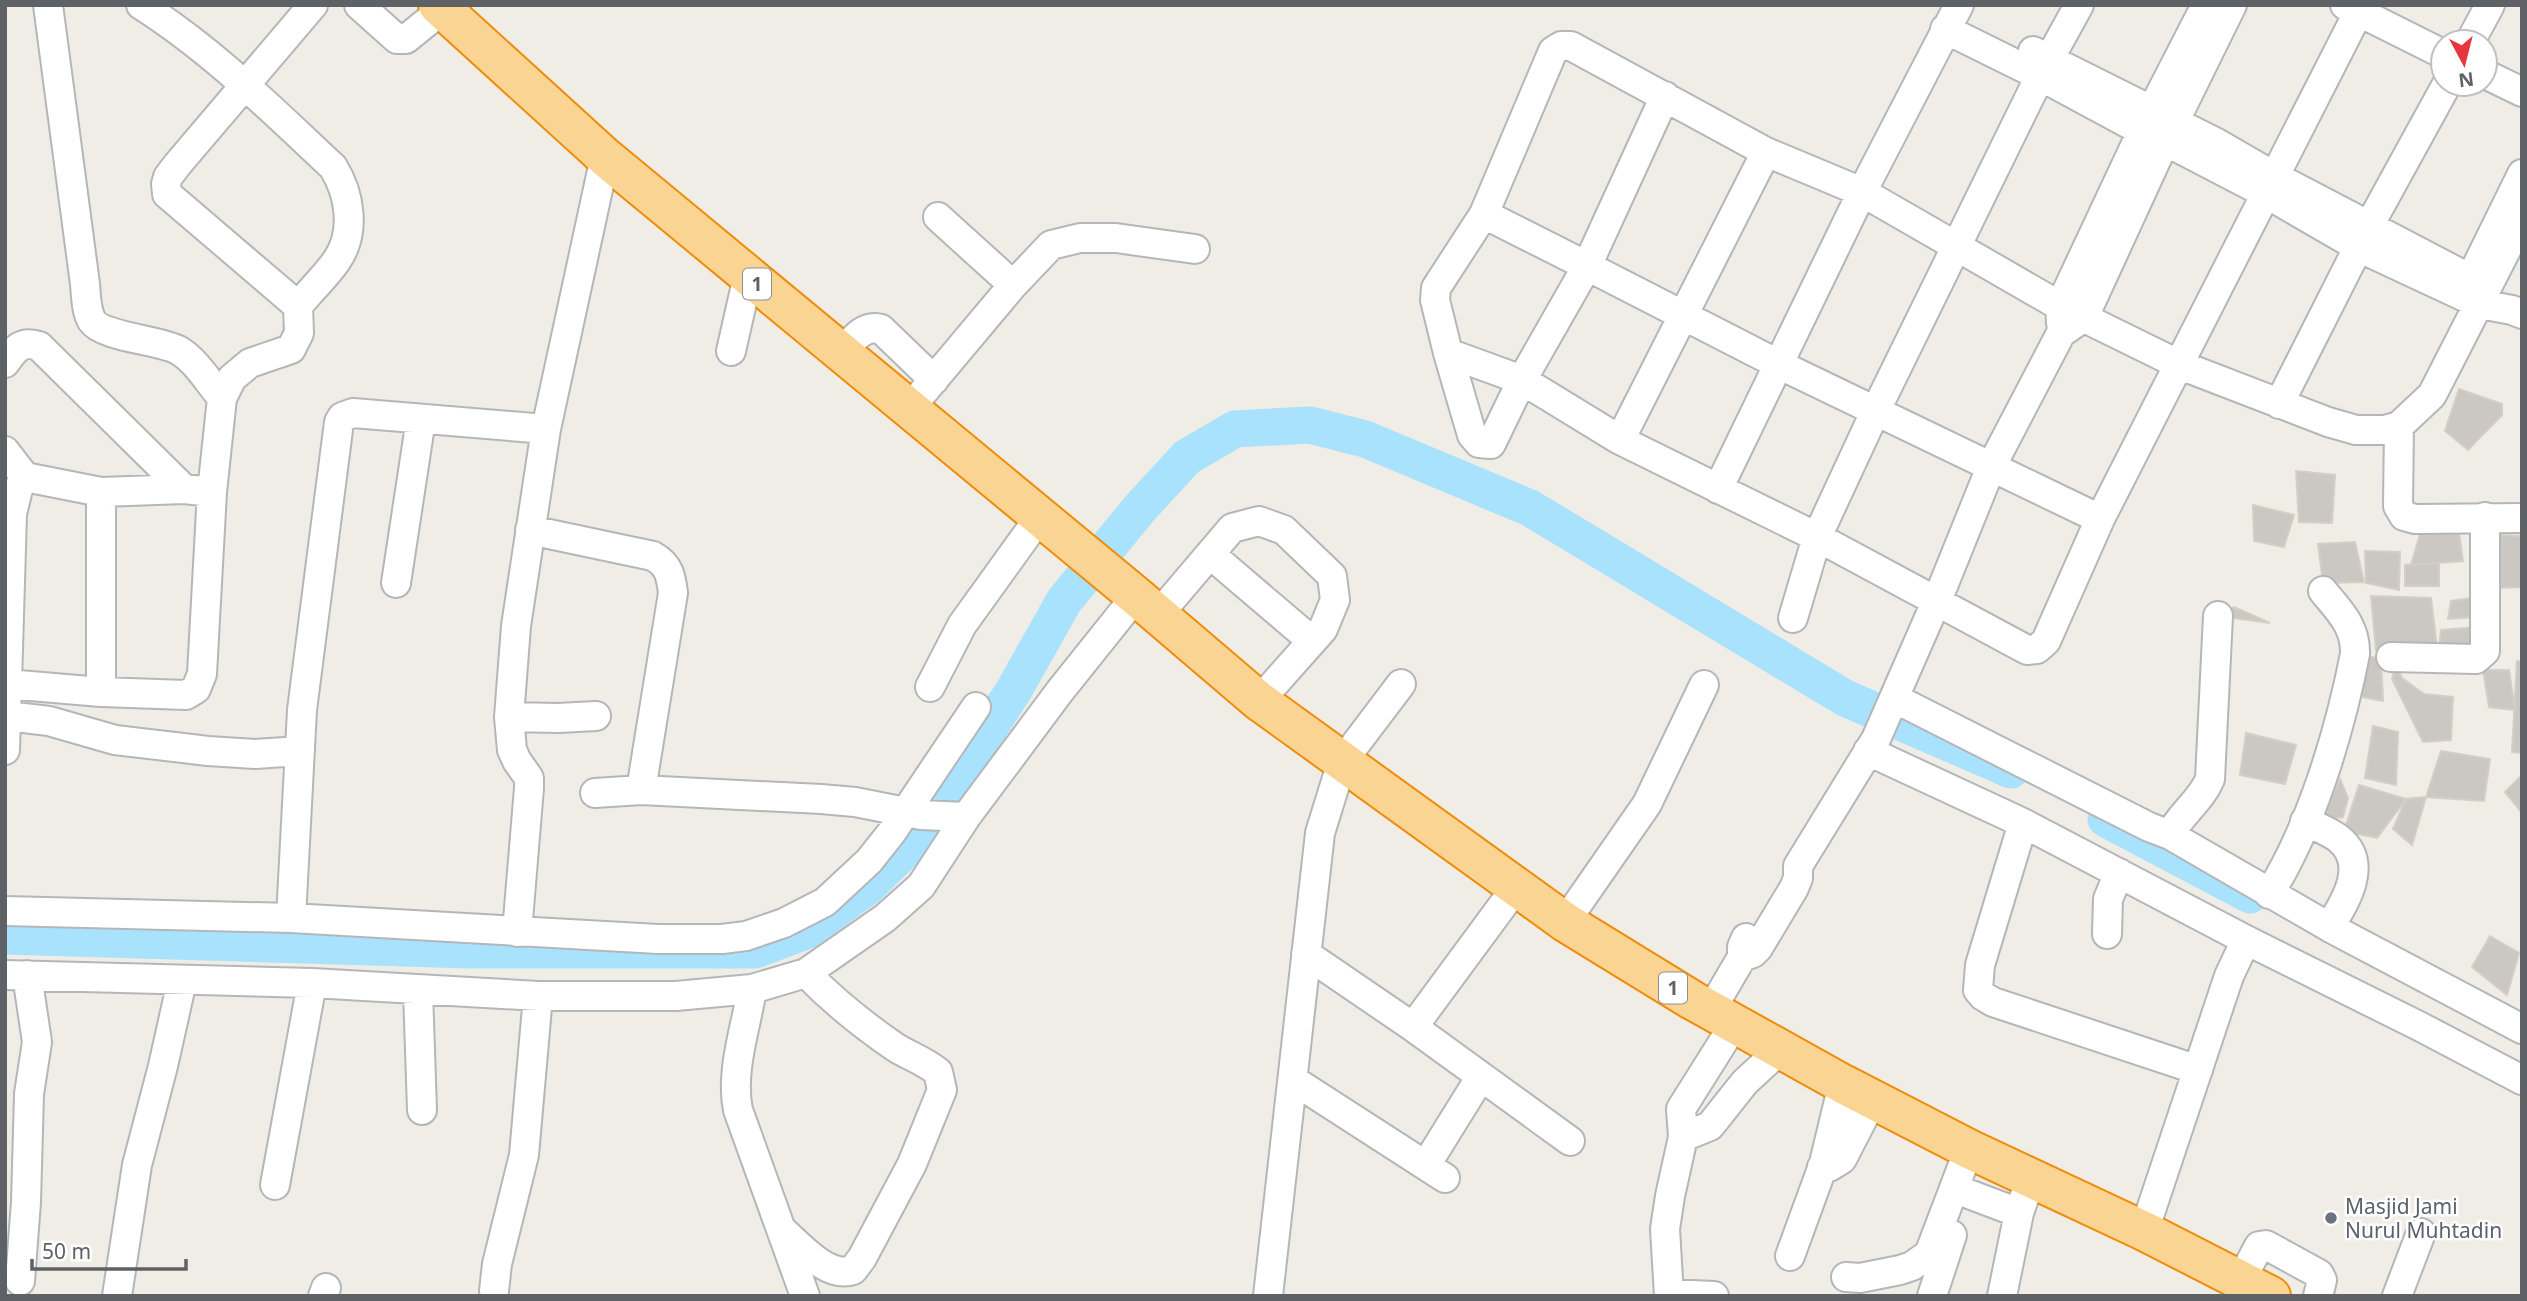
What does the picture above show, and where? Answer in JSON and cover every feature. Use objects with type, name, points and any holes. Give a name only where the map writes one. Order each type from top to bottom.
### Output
[{"type":"highway","name":"1","points":[[441,7],[605,157],[1259,701],[1565,922],[1723,1016],[1858,1091],[1974,1151],[2025,1196],[2144,1231],[2256,1288]]},
{"type":"street","points":[[48,5],[86,293],[93,322],[108,331],[175,349],[187,357],[222,398]]},
{"type":"street","points":[[7,684],[101,692],[187,695],[196,689],[202,674],[212,492],[222,398],[232,378],[250,363],[291,349],[299,333],[298,306],[337,260],[349,233],[348,203],[343,182],[333,167],[244,85],[170,24],[141,5]]},
{"type":"street","points":[[298,306],[167,194],[166,184],[168,177],[313,5]]},
{"type":"street","points":[[359,5],[397,39],[406,39],[441,7]]},
{"type":"street","points":[[1793,618],[1817,537],[1876,410],[2045,67],[2079,5]]},
{"type":"street","points":[[1714,1296],[1670,1295],[1665,1229],[1683,1137],[1681,1109],[1723,1016],[1742,957],[1758,948],[1794,888],[1798,878],[1798,866],[1872,745],[1892,706],[1991,467],[2069,319],[2158,126],[2206,5]]},
{"type":"street","points":[[2158,126],[2231,5]]},
{"type":"street","points":[[2478,28],[2490,5]]},
{"type":"street","points":[[1448,353],[1522,380],[1620,440],[1817,537],[2027,650],[2038,649],[2046,641],[2100,519],[2180,365],[2355,8],[2429,47]]},
{"type":"street","points":[[1718,489],[1862,192],[1953,15],[2364,237],[2517,312]]},
{"type":"street","points":[[1665,96],[1587,266],[1522,380],[1491,444],[1479,443],[1472,435],[1448,353],[1435,300],[1436,288],[1484,214],[1553,51],[1561,46],[1571,47],[1665,96],[1766,152],[1862,192],[1957,247],[2069,319],[2279,404],[2356,430],[2385,430],[2406,419],[2432,395],[2522,174]]},
{"type":"street","points":[[2499,81],[2522,92]]},
{"type":"street","points":[[2279,404],[2364,237],[2439,98]]},
{"type":"street","points":[[1620,440],[1766,152]]},
{"type":"street","points":[[517,932],[529,778],[512,750],[509,717],[516,626],[546,429],[605,157]]},
{"type":"street","points":[[1484,214],[1778,364],[2100,519]]},
{"type":"street","points":[[938,217],[1013,285]]},
{"type":"street","points":[[2475,291],[2522,219]]},
{"type":"street","points":[[909,409],[1013,285],[1051,245],[1080,237],[1116,238],[1195,249]]},
{"type":"street","points":[[730,351],[748,276]]},
{"type":"street","points":[[841,353],[864,330],[873,327],[881,329],[934,380]]},
{"type":"street","points":[[5,363],[15,349],[23,344],[40,346],[184,489]]},
{"type":"street","points":[[291,918],[302,710],[334,474],[337,428],[342,417],[353,413],[546,429]]},
{"type":"street","points":[[396,583],[421,419]]},
{"type":"street","points":[[2406,419],[2398,506],[2404,516],[2416,519],[2522,518]]},
{"type":"street","points":[[5,451],[25,477],[101,492],[184,489],[212,492]]},
{"type":"street","points":[[5,750],[12,514],[18,489],[25,477]]},
{"type":"street","points":[[101,492],[101,692]]},
{"type":"street","points":[[2391,657],[2476,659],[2485,651],[2485,517]]},
{"type":"street","points":[[930,687],[962,625],[1040,518]]},
{"type":"street","points":[[20,1281],[26,1202],[17,1092],[37,1042],[16,975],[312,983],[538,996],[676,996],[752,989],[806,973],[885,918],[925,882],[958,816],[1060,691],[1141,601],[1210,554],[1232,528],[1259,521],[1284,530],[1332,576],[1335,600],[1323,629],[1259,701]]},
{"type":"street","points":[[530,530],[653,556],[663,561],[671,575],[673,593],[641,790]]},
{"type":"street","points":[[1210,554],[1312,641]]},
{"type":"street","points":[[2269,894],[2305,821],[2332,750],[2355,654],[2350,624],[2323,591]]},
{"type":"street","points":[[2170,835],[2179,820],[2206,790],[2210,779],[2218,616]]},
{"type":"street","points":[[1268,1296],[1320,833],[1342,762],[1401,684]]},
{"type":"street","points":[[1565,922],[1647,804],[1704,685]]},
{"type":"street","points":[[1892,706],[2170,835],[2269,894],[2522,1029]]},
{"type":"street","points":[[5,911],[291,918],[658,939],[722,939],[746,936],[784,923],[825,902],[869,861],[892,832],[912,814],[976,707]]},
{"type":"street","points":[[7,716],[49,721],[115,740],[255,754],[300,751]]},
{"type":"street","points":[[509,717],[596,716]]},
{"type":"street","points":[[1872,745],[2522,1080]]},
{"type":"street","points":[[595,793],[641,790],[821,799],[855,802],[912,814],[958,816]]},
{"type":"street","points":[[2305,821],[2338,838],[2349,848],[2354,859],[2354,876],[2342,908],[2329,927]]},
{"type":"street","points":[[2023,823],[1980,965],[1978,990],[1993,1002],[2198,1070]]},
{"type":"street","points":[[2108,934],[2108,899],[2119,873]]},
{"type":"street","points":[[1413,1027],[1517,886]]},
{"type":"street","points":[[2144,1231],[2229,976],[2246,940]]},
{"type":"street","points":[[1306,954],[1413,1027],[1570,1141]]},
{"type":"street","points":[[783,1231],[821,1263],[838,1271],[853,1270],[912,1164],[942,1090],[938,1072],[896,1048],[838,1004],[806,973]]},
{"type":"street","points":[[117,1296],[137,1165],[163,1066],[181,981]]},
{"type":"street","points":[[275,1185],[312,983]]},
{"type":"street","points":[[752,989],[736,1074],[735,1096],[805,1296]]},
{"type":"street","points":[[418,991],[422,1110]]},
{"type":"street","points":[[494,1291],[497,1264],[524,1155],[538,996]]},
{"type":"street","points":[[1683,1137],[1710,1126],[1745,1082],[1782,1048]]},
{"type":"street","points":[[1293,1080],[1435,1172],[1480,1077]]},
{"type":"street","points":[[1790,1256],[1822,1167],[1829,1167],[1842,1159],[1858,1091]]},
{"type":"street","points":[[1932,1296],[1966,1193],[1974,1151]]},
{"type":"street","points":[[1846,1277],[1860,1278],[1900,1270],[1929,1254],[1974,1151]]},
{"type":"street","points":[[1966,1193],[2025,1196],[2002,1296]]},
{"type":"street","points":[[2397,1296],[2421,1233]]},
{"type":"street","points":[[2256,1288],[2259,1247],[2262,1245],[2319,1274],[2322,1280],[2318,1296]]},
{"type":"street","points":[[2278,1296],[2291,1259]]},
{"type":"building","points":[[2459,389],[2502,404],[2502,415],[2468,450],[2445,431]]},
{"type":"building","points":[[2296,471],[2335,475],[2332,523],[2299,522]]},
{"type":"building","points":[[2253,505],[2294,515],[2284,547],[2254,541]]},
{"type":"building","points":[[2421,531],[2459,532],[2463,561],[2411,565]]},
{"type":"building","points":[[2495,535],[2522,536],[2522,587],[2497,588]]},
{"type":"building","points":[[2355,542],[2364,582],[2323,583],[2318,544]]},
{"type":"building","points":[[2365,551],[2400,552],[2399,590],[2366,583]]},
{"type":"building","points":[[2439,563],[2439,586],[2405,586],[2405,565]]},
{"type":"building","points":[[2371,596],[2431,598],[2437,648],[2376,650]]},
{"type":"building","points":[[2473,598],[2474,617],[2448,619],[2451,601]]},
{"type":"building","points":[[2234,607],[2270,623],[2218,616]]},
{"type":"building","points":[[2478,627],[2472,649],[2439,647],[2441,630]]},
{"type":"building","points":[[2363,655],[2381,659],[2383,701],[2352,695]]},
{"type":"building","points":[[2517,661],[2522,662],[2522,753],[2512,752]]},
{"type":"building","points":[[2396,666],[2402,678],[2424,694],[2453,697],[2451,740],[2423,742],[2392,679]]},
{"type":"building","points":[[2483,670],[2509,670],[2515,710],[2489,707]]},
{"type":"building","points":[[2373,726],[2398,732],[2396,785],[2365,778]]},
{"type":"building","points":[[2246,733],[2296,745],[2285,784],[2240,775]]},
{"type":"building","points":[[2441,751],[2490,759],[2484,801],[2426,797]]},
{"type":"building","points":[[2522,775],[2522,813],[2505,792]]},
{"type":"building","points":[[2340,779],[2348,798],[2343,817],[2322,820]]},
{"type":"building","points":[[2359,785],[2406,799],[2377,838],[2344,831]]},
{"type":"building","points":[[2426,797],[2412,845],[2393,829],[2406,799]]},
{"type":"building","points":[[2490,936],[2519,953],[2507,995],[2472,967]]},
{"type":"waterway","points":[[5,936],[471,950],[755,950],[806,931],[867,887],[918,837],[1014,690],[1064,601],[1140,508],[1187,457],[1235,429],[1310,425],[1365,439],[1530,508],[1845,698],[2011,770]]},
{"type":"waterway","points":[[2106,819],[2250,895]]},
{"type":"place","name":"Masjid Jami Nurul Muhtadin","points":[[2331,1218]]}]
